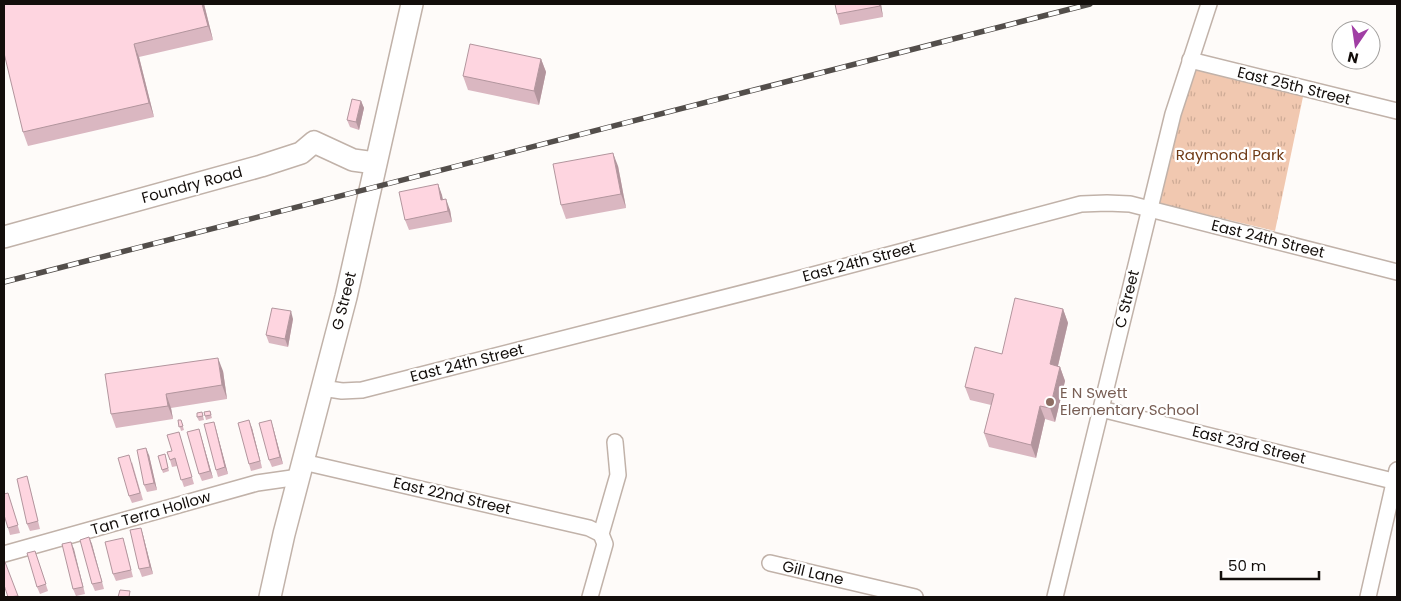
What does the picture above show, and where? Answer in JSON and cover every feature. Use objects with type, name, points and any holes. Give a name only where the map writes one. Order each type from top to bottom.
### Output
[{"type":"main road","name":"G Street","points":[[270,597],[284,534],[346,297],[412,4]]},
{"type":"main road","name":"Foundry Road","points":[[4,237],[260,166],[301,153],[314,142],[353,160],[375,164]]},
{"type":"street","name":"C Street","points":[[1055,597],[1173,114],[1209,4]]},
{"type":"street","name":"East 25th Street","points":[[1190,60],[1397,111]]},
{"type":"street","name":"East 24th Street","points":[[322,388],[342,392],[362,390],[790,281],[1082,204],[1130,204],[1397,272]]},
{"type":"street","name":"East 23rd Street","points":[[1101,409],[1396,478]]},
{"type":"street","points":[[590,597],[605,544],[600,534],[618,475],[615,442]]},
{"type":"street","name":"East 22nd Street","points":[[301,469],[589,528],[600,534]]},
{"type":"street","name":"Tan Terra Hollow","points":[[4,554],[301,469]]},
{"type":"street","points":[[1368,597],[1396,478]]},
{"type":"street","name":"Gill Lane","points":[[770,563],[915,597]]},
{"type":"green space","name":"Raymond Park","points":[[1193,64],[1304,92],[1275,231],[1154,202]]},
{"type":"building","points":[[4,4],[202,4],[208,26],[134,44],[149,103],[23,132],[4,53]]},
{"type":"building","points":[[835,4],[879,4],[880,6],[837,14]]},
{"type":"building","points":[[470,44],[541,59],[534,91],[463,76]]},
{"type":"building","points":[[352,99],[361,101],[356,122],[347,120]]},
{"type":"building","points":[[613,153],[621,194],[561,205],[553,164]]},
{"type":"building","points":[[438,184],[441,200],[446,199],[448,211],[405,220],[399,192]]},
{"type":"building","points":[[1015,298],[1063,309],[1050,364],[1060,367],[1050,408],[1040,406],[1031,445],[984,433],[994,394],[965,387],[975,347],[1002,354]]},
{"type":"building","points":[[272,308],[291,311],[285,339],[266,335]]},
{"type":"building","points":[[218,358],[222,385],[166,394],[168,406],[111,414],[105,374]]},
{"type":"building","points":[[210,411],[211,415],[205,416],[204,412]]},
{"type":"building","points":[[202,412],[203,416],[197,417],[197,413]]},
{"type":"building","points":[[178,420],[181,420],[183,426],[179,427]]},
{"type":"building","points":[[249,420],[260,461],[249,464],[238,423]]},
{"type":"building","points":[[271,420],[280,457],[269,460],[259,423]]},
{"type":"building","points":[[214,422],[225,467],[216,470],[204,424]]},
{"type":"building","points":[[199,429],[210,471],[199,474],[187,432]]},
{"type":"building","points":[[179,432],[192,477],[181,480],[175,458],[170,460],[167,452],[172,451],[167,435]]},
{"type":"building","points":[[146,448],[154,483],[144,485],[137,450]]},
{"type":"building","points":[[165,454],[168,468],[162,470],[158,456]]},
{"type":"building","points":[[129,455],[140,493],[129,496],[118,458]]},
{"type":"building","points":[[27,476],[38,521],[27,524],[17,479]]},
{"type":"building","points":[[8,493],[18,525],[8,528],[4,515],[4,494]]},
{"type":"building","points":[[141,528],[150,567],[139,569],[130,530]]},
{"type":"building","points":[[89,537],[102,582],[92,584],[80,540]]},
{"type":"building","points":[[123,538],[131,570],[113,574],[105,542]]},
{"type":"building","points":[[71,542],[83,587],[73,589],[62,544]]},
{"type":"building","points":[[35,551],[46,584],[37,587],[27,553]]},
{"type":"building","points":[[4,562],[18,596],[8,597],[4,585]]},
{"type":"building","points":[[120,590],[130,591],[129,597],[118,597]]},
{"type":"railway","points":[[4,282],[1090,4]]},
{"type":"place","name":"E N Swett Elementary School","points":[[1050,402]]}]
